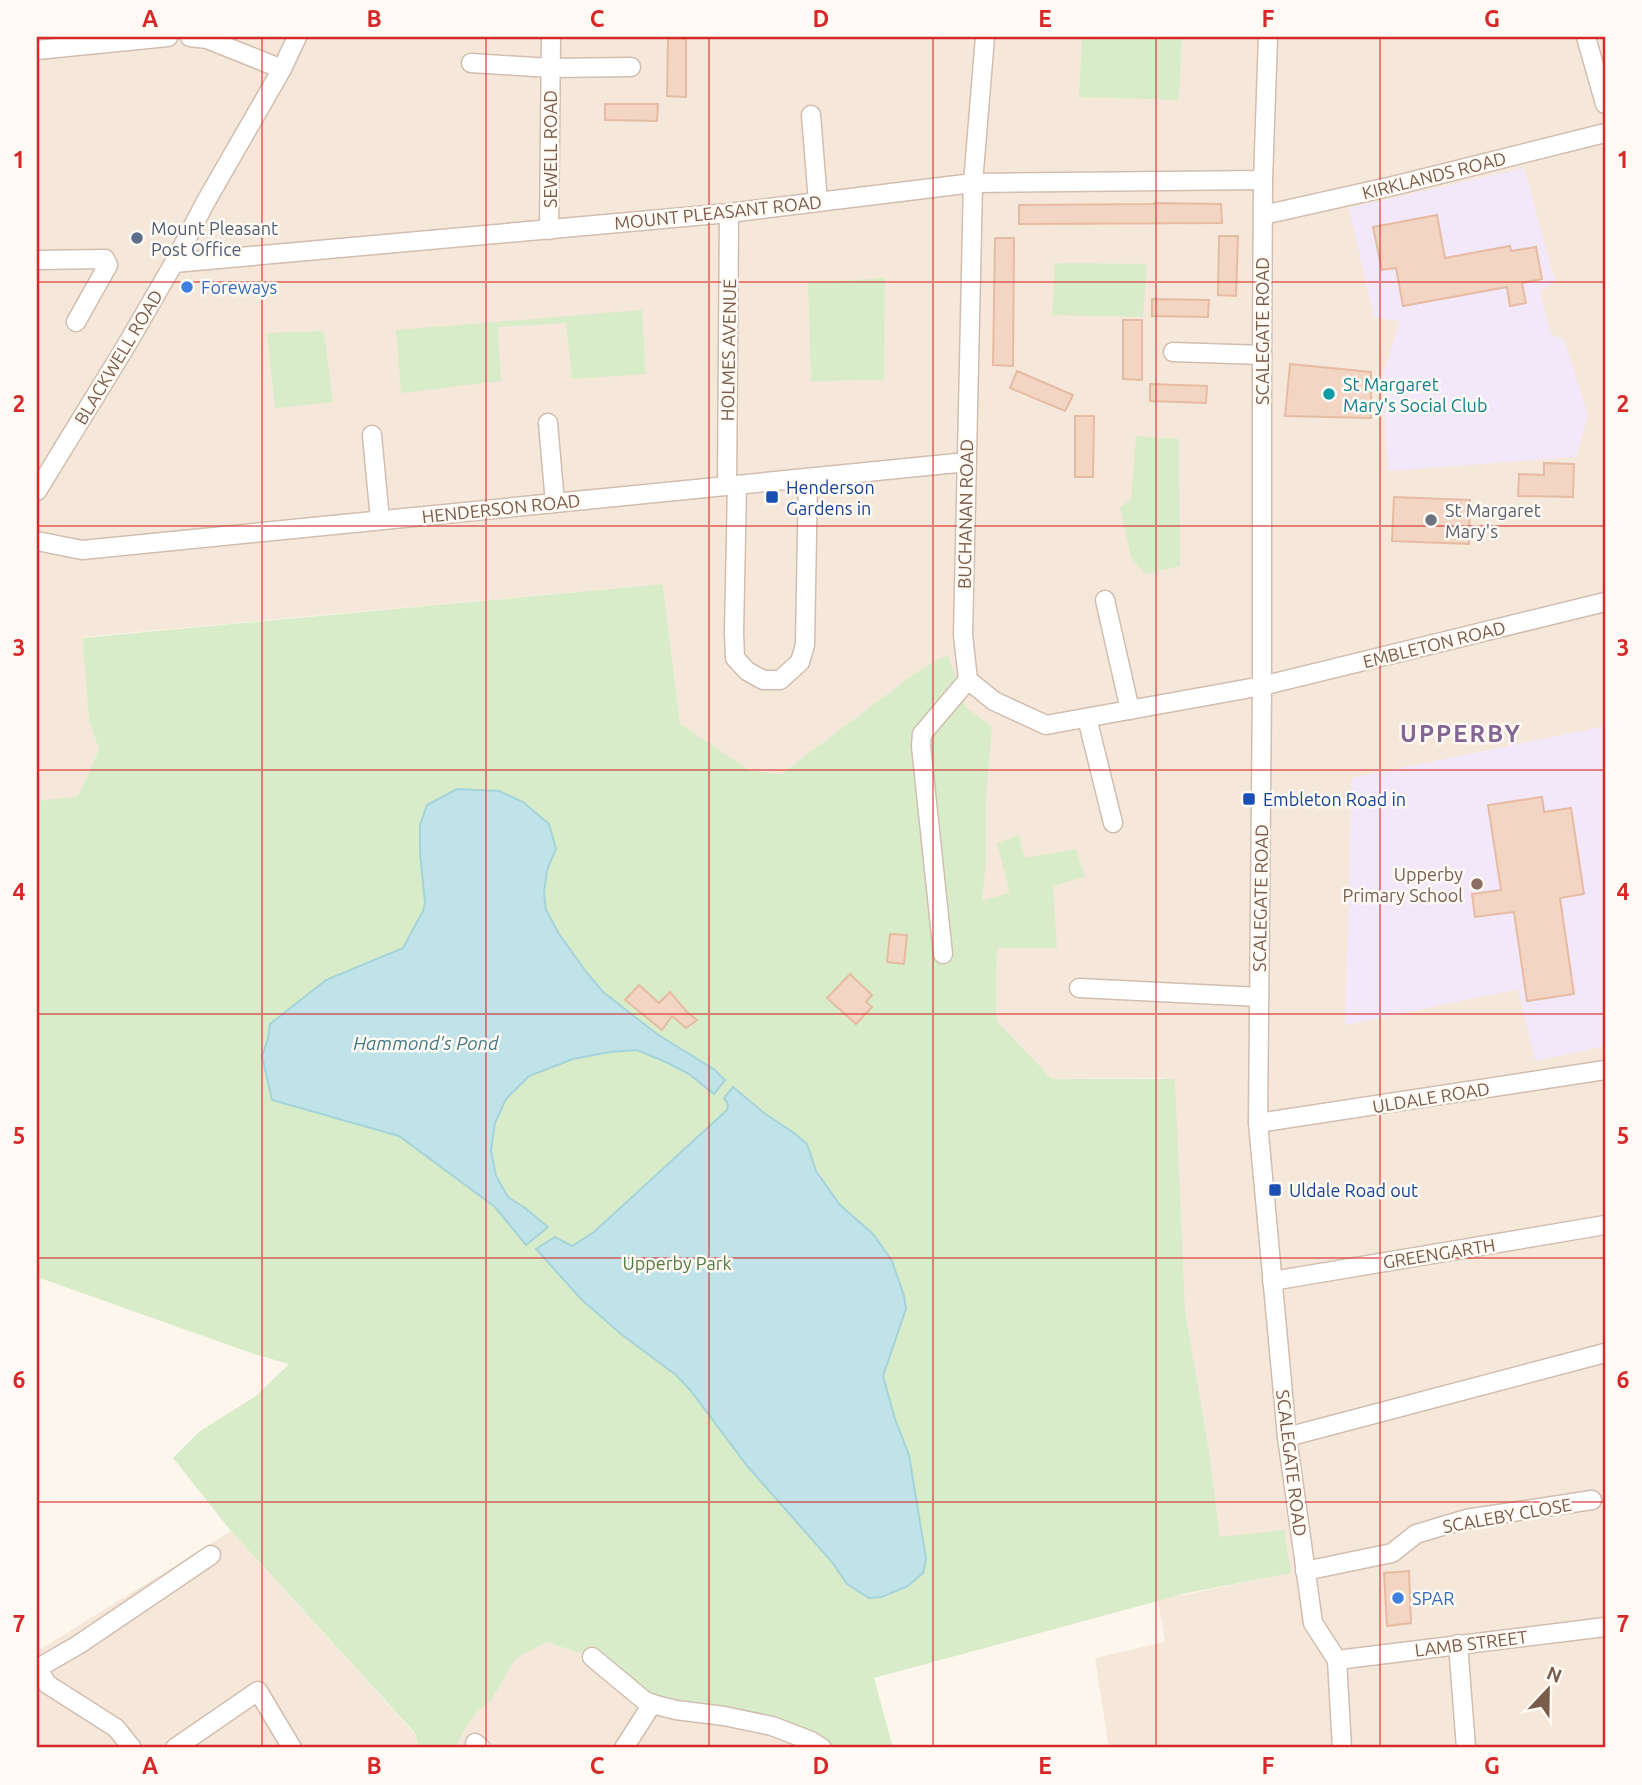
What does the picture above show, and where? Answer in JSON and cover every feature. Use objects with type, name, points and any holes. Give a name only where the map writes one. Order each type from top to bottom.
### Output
[{"type":"street","points":[[37,50],[169,37]]},
{"type":"street","points":[[190,37],[207,39],[282,69]]},
{"type":"street","name":"BLACKWELL ROAD","points":[[37,492],[174,263],[282,69],[297,37]]},
{"type":"street","name":"SEWELL ROAD","points":[[549,230],[551,37]]},
{"type":"street","name":"BUCHANAN ROAD","points":[[968,680],[962,635],[973,183],[985,37]]},
{"type":"street","name":"SCALEGATE ROAD","points":[[1268,37],[1263,180],[1258,1123],[1287,1437],[1305,1571],[1313,1623],[1337,1660],[1342,1748]]},
{"type":"street","points":[[1586,37],[1605,104]]},
{"type":"street","points":[[471,63],[550,68]]},
{"type":"street","name":"SEWELL ROAD","points":[[550,68],[631,67]]},
{"type":"street","points":[[811,115],[818,202]]},
{"type":"street","name":"KIRKLANDS ROAD","points":[[1263,215],[1605,133]]},
{"type":"street","name":"MOUNT PLEASANT ROAD","points":[[174,263],[729,213],[973,183],[1263,180]]},
{"type":"street","name":"HOLMES AVENUE","points":[[729,213],[735,657],[747,671],[763,680],[780,680],[800,662],[805,645],[808,478]]},
{"type":"street","points":[[37,260],[105,259],[108,265],[76,322]]},
{"type":"street","points":[[1173,352],[1262,355]]},
{"type":"street","points":[[548,423],[555,503]]},
{"type":"street","points":[[372,435],[380,520]]},
{"type":"street","name":"HENDERSON ROAD","points":[[37,541],[82,550],[967,462]]},
{"type":"street","points":[[1105,600],[1130,710]]},
{"type":"street","name":"EMBLETON ROAD","points":[[1262,686],[1605,603]]},
{"type":"street","points":[[943,954],[922,734],[968,680],[994,701],[1046,726],[1262,686]]},
{"type":"street","points":[[1087,718],[1113,823]]},
{"type":"street","points":[[1079,988],[1259,997]]},
{"type":"street","name":"ULDALE ROAD","points":[[1258,1123],[1605,1070]]},
{"type":"street","name":"GREENGARTH","points":[[1272,1281],[1605,1226]]},
{"type":"street","points":[[1287,1437],[1605,1353]]},
{"type":"street","name":"SCALEBY CLOSE","points":[[1305,1571],[1392,1553],[1416,1534],[1466,1519],[1592,1500]]},
{"type":"street","points":[[132,1748],[116,1728],[47,1684],[37,1667],[78,1645],[211,1555]]},
{"type":"street","name":"LAMB STREET","points":[[1337,1660],[1605,1627]]},
{"type":"street","points":[[1458,1644],[1466,1748]]},
{"type":"street","points":[[592,1657],[645,1701],[676,1710],[772,1726],[822,1748]]},
{"type":"street","points":[[175,1748],[258,1691],[292,1748]]},
{"type":"street","points":[[624,1748],[652,1703]]},
{"type":"shaded area","points":[[37,37],[1605,37],[1605,1748],[1109,1748],[1095,1658],[1165,1642],[1158,1600],[1290,1573],[1220,1537],[1210,1457],[1185,1309],[1162,1078],[1052,1079],[996,1020],[997,947],[982,900],[986,866],[986,798],[966,707],[937,660],[914,674],[781,774],[749,770],[680,725],[663,584],[82,637],[89,721],[99,749],[78,796],[37,801]]},
{"type":"shaded area","points":[[1524,168],[1555,281],[1540,292],[1551,334],[1564,340],[1588,415],[1576,457],[1388,471],[1383,375],[1400,321],[1374,317],[1349,208]]},
{"type":"shaded area","name":"Upperby Primary School","points":[[1605,726],[1605,1046],[1535,1061],[1518,989],[1345,1025],[1352,778]]},
{"type":"shaded area","points":[[231,1531],[415,1734],[417,1748],[37,1748],[37,1642],[41,1649]]},
{"type":"shaded area","points":[[546,1642],[592,1657],[724,1716],[822,1748],[455,1748],[477,1712],[491,1701],[515,1658]]},
{"type":"green space","points":[[1082,37],[1182,37],[1179,100],[1079,97]]},
{"type":"green space","points":[[1055,263],[1147,264],[1143,317],[1052,315]]},
{"type":"green space","points":[[885,278],[884,380],[811,381],[808,283]]},
{"type":"green space","points":[[642,310],[646,374],[572,379],[566,323],[498,327],[501,381],[401,393],[396,330]]},
{"type":"green space","points":[[324,331],[333,402],[275,408],[267,333]]},
{"type":"green space","points":[[1136,436],[1179,439],[1180,566],[1145,574],[1131,557],[1120,508],[1131,499]]},
{"type":"green space","name":"Upperby Park","points":[[663,584],[680,724],[749,770],[781,774],[914,674],[948,655],[966,707],[992,727],[982,900],[1010,893],[997,843],[1019,835],[1025,858],[1076,849],[1085,877],[1053,886],[1057,948],[997,948],[996,1020],[1052,1079],[1175,1079],[1185,1309],[1210,1457],[1220,1537],[1284,1530],[1291,1573],[1187,1593],[874,1678],[893,1748],[822,1748],[811,1741],[676,1710],[592,1657],[546,1642],[515,1659],[491,1701],[477,1712],[455,1748],[417,1748],[415,1733],[231,1531],[173,1458],[200,1431],[256,1396],[289,1364],[37,1277],[37,801],[78,796],[99,749],[89,721],[82,638]]},
{"type":"water","name":"Hammond's Pond","points":[[457,789],[499,791],[523,802],[549,824],[556,849],[547,870],[544,893],[546,910],[559,934],[603,992],[657,1034],[715,1070],[725,1080],[714,1094],[689,1074],[637,1050],[573,1059],[529,1076],[506,1099],[495,1123],[491,1150],[496,1176],[508,1197],[548,1227],[526,1245],[495,1207],[399,1136],[272,1100],[262,1056],[270,1024],[326,980],[403,948],[425,903],[420,825],[427,805]]},
{"type":"water","points":[[733,1087],[807,1144],[816,1171],[840,1205],[873,1234],[892,1261],[904,1296],[906,1309],[883,1376],[909,1455],[926,1559],[923,1573],[908,1586],[882,1597],[869,1598],[847,1584],[832,1562],[748,1467],[691,1391],[676,1375],[621,1334],[582,1300],[536,1249],[555,1237],[572,1246],[594,1232],[727,1110],[728,1104],[724,1098]]},
{"type":"building","points":[[668,38],[686,39],[686,97],[667,96]]},
{"type":"building","points":[[605,104],[658,104],[657,121],[605,120]]},
{"type":"building","points":[[1221,204],[1222,223],[1019,224],[1019,205]]},
{"type":"building","points":[[1437,215],[1445,258],[1510,246],[1511,251],[1536,247],[1542,279],[1522,283],[1526,303],[1510,306],[1507,287],[1403,306],[1396,268],[1382,270],[1373,227]]},
{"type":"building","points":[[1219,236],[1238,236],[1236,296],[1218,295]]},
{"type":"building","points":[[995,238],[1014,238],[1013,366],[993,365]]},
{"type":"building","points":[[1152,299],[1209,300],[1208,317],[1152,316]]},
{"type":"building","points":[[1123,320],[1142,320],[1142,380],[1123,379]]},
{"type":"building","name":"St Margaret Mary's Social Club","points":[[1290,364],[1371,372],[1371,418],[1285,416]]},
{"type":"building","points":[[1017,371],[1073,395],[1065,411],[1010,388]]},
{"type":"building","points":[[1150,384],[1207,386],[1206,403],[1150,401]]},
{"type":"building","points":[[1075,416],[1094,416],[1093,477],[1075,477]]},
{"type":"building","points":[[1544,463],[1574,464],[1573,497],[1518,496],[1519,474],[1544,475]]},
{"type":"building","name":"St Margaret Mary's","points":[[1394,497],[1470,500],[1469,544],[1392,541]]},
{"type":"building","points":[[1542,797],[1544,812],[1571,808],[1584,894],[1560,898],[1574,994],[1527,1001],[1514,912],[1475,917],[1472,894],[1501,890],[1488,805]]},
{"type":"building","points":[[890,934],[907,935],[904,964],[887,962]]},
{"type":"building","points":[[850,974],[872,995],[866,1002],[872,1007],[856,1024],[827,998]]},
{"type":"building","points":[[639,985],[659,1003],[670,992],[697,1020],[686,1028],[672,1016],[662,1030],[625,1000]]},
{"type":"building","name":"SPAR","points":[[1409,1571],[1411,1623],[1387,1626],[1384,1573]]},
{"type":"place","name":"Mount Pleasant Post Office","points":[[137,238]]},
{"type":"place","name":"Foreways","points":[[187,287]]},
{"type":"place","name":"St Margaret Mary's Social Club","points":[[1329,394]]},
{"type":"place","name":"Henderson Gardens in","points":[[772,497]]},
{"type":"place","name":"St Margaret Mary's","points":[[1431,520]]},
{"type":"place","name":"Embleton Road in","points":[[1249,799]]},
{"type":"place","name":"Upperby Primary School","points":[[1477,884]]},
{"type":"place","name":"Uldale Road out","points":[[1275,1190]]},
{"type":"place","name":"SPAR","points":[[1398,1598]]},
{"type":"district","name":"UPPERBY","points":[[1461,733]]}]
